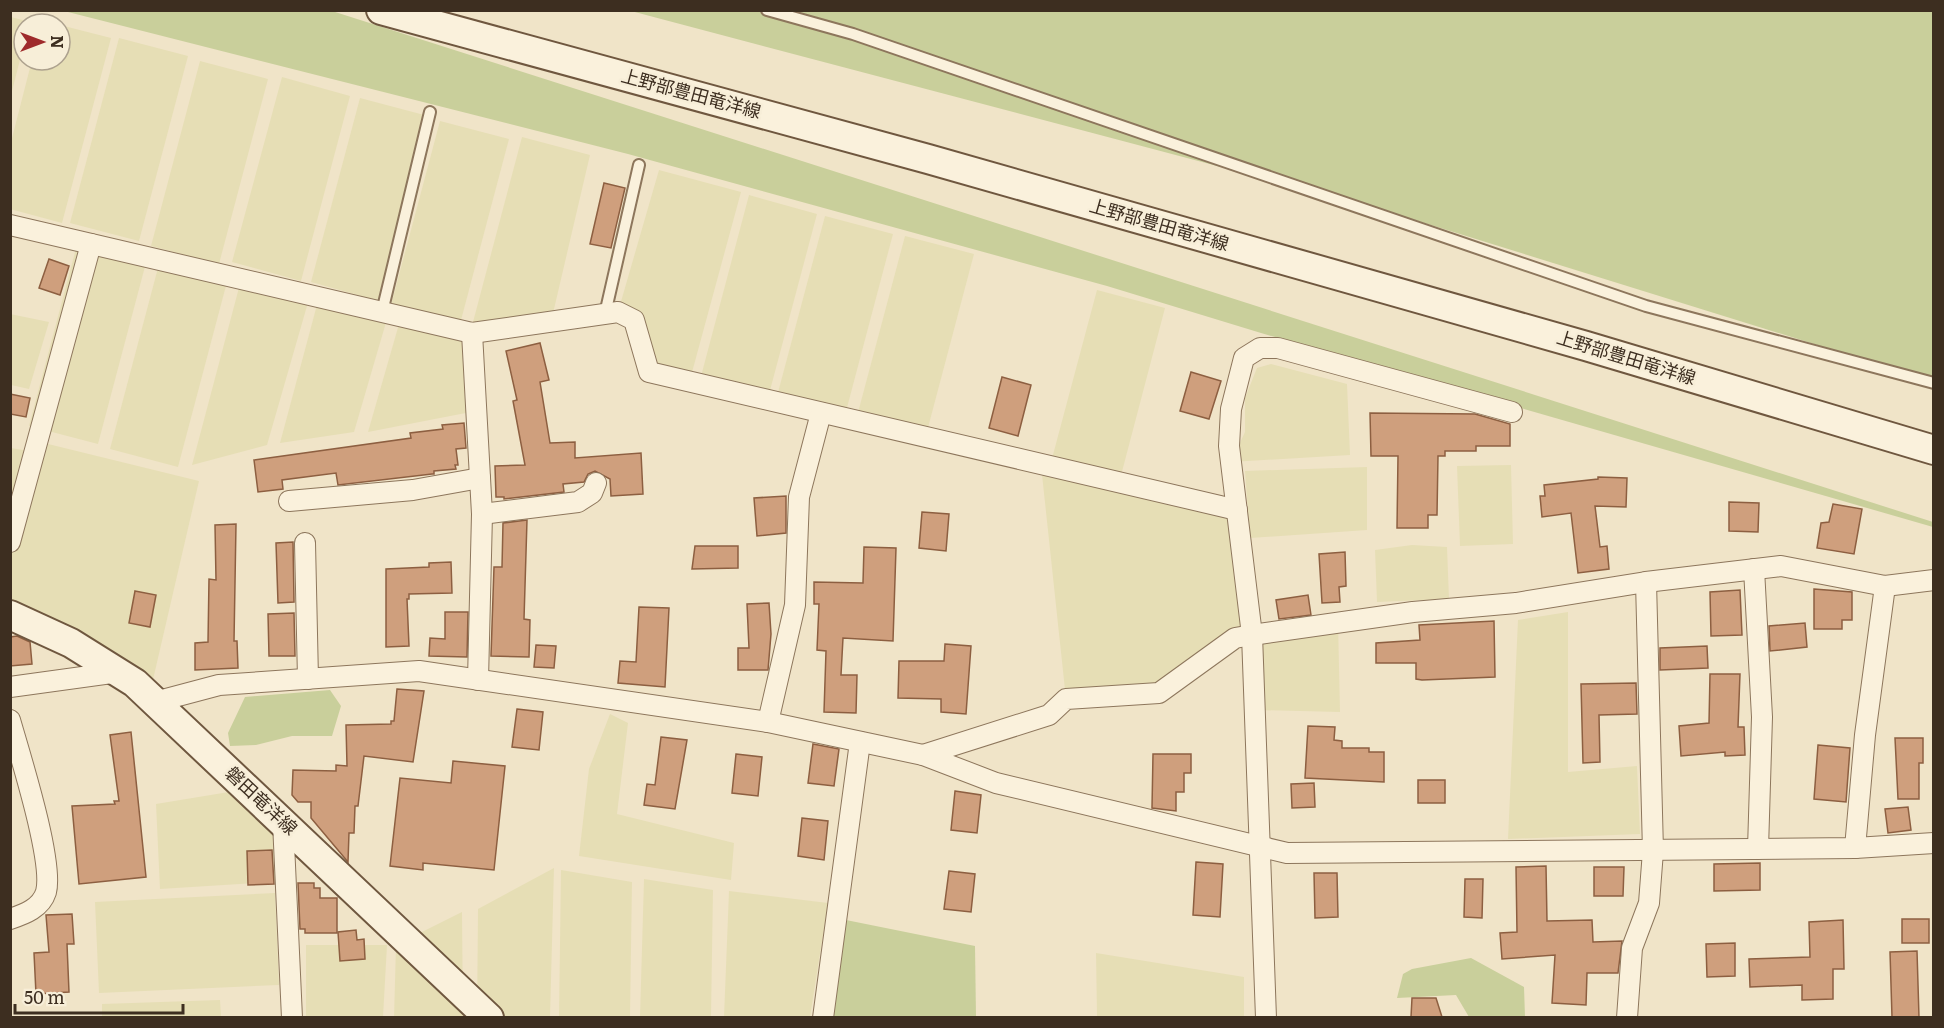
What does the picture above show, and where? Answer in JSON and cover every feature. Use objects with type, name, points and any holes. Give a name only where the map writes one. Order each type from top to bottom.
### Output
[{"type":"main road","name":"上野部豊田竜洋線","points":[[381,10],[939,162],[1575,343],[1934,450]]},
{"type":"main road","name":"磐田竜洋線","points":[[10,615],[71,643],[118,672],[155,702],[489,1017]]},
{"type":"street","points":[[10,225],[472,333],[618,312],[634,320],[649,372],[1237,510]]},
{"type":"street","points":[[10,542],[91,244]]},
{"type":"street","points":[[472,333],[482,514],[478,680]]},
{"type":"street","points":[[1266,1017],[1262,849],[1252,635],[1228,446],[1231,409],[1244,358],[1260,348],[1278,348],[1512,412]]},
{"type":"street","points":[[768,722],[795,605],[799,497],[821,413]]},
{"type":"street","points":[[289,501],[413,490],[480,478]]},
{"type":"street","points":[[482,514],[578,502],[592,493],[596,483]]},
{"type":"street","points":[[305,543],[308,679]]},
{"type":"street","points":[[923,755],[1049,715],[1066,699],[1159,693],[1235,638],[1252,635],[1413,612],[1516,603],[1646,582],[1782,566],[1885,586],[1934,580]]},
{"type":"street","points":[[1754,569],[1762,717],[1758,849]]},
{"type":"street","points":[[1627,1017],[1632,948],[1649,903],[1653,850],[1646,582]]},
{"type":"street","points":[[1855,848],[1865,735],[1885,586]]},
{"type":"street","points":[[155,702],[219,685],[419,671],[768,722],[923,755],[996,783],[1262,849],[1287,853],[1855,848],[1934,843]]},
{"type":"street","points":[[10,687],[118,672]]},
{"type":"street","points":[[10,720],[45,854],[46,892],[35,909],[10,919]]},
{"type":"street","points":[[823,1017],[860,742]]},
{"type":"street","points":[[283,822],[292,1017]]},
{"type":"lane","points":[[767,10],[853,34],[1646,306],[1934,383]]},
{"type":"lane","points":[[382,312],[430,112]]},
{"type":"lane","points":[[605,314],[639,165]]},
{"type":"shaded area","points":[[11,17],[12,72],[17,72],[11,95]]},
{"type":"shaded area","points":[[72,28],[111,38],[62,223],[10,209],[11,142],[29,72],[72,72]]},
{"type":"shaded area","points":[[119,38],[188,56],[139,241],[70,223]]},
{"type":"shaded area","points":[[200,61],[268,79],[219,264],[151,246]]},
{"type":"shaded area","points":[[282,77],[350,96],[301,281],[232,262]]},
{"type":"shaded area","points":[[360,98],[428,116],[379,301],[311,282]]},
{"type":"shaded area","points":[[440,121],[509,139],[460,324],[391,305]]},
{"type":"shaded area","points":[[522,137],[590,155],[551,322],[509,328],[473,322]]},
{"type":"shaded area","points":[[659,170],[741,192],[691,376],[649,372],[639,335],[618,312]]},
{"type":"shaded area","points":[[749,195],[817,214],[768,398],[700,380]]},
{"type":"shaded area","points":[[825,216],[893,234],[844,419],[776,400]]},
{"type":"shaded area","points":[[905,236],[974,254],[925,439],[856,420]]},
{"type":"shaded area","points":[[78,241],[147,259],[98,444],[29,426]]},
{"type":"shaded area","points":[[159,264],[227,282],[178,467],[110,449]]},
{"type":"shaded area","points":[[241,280],[309,299],[267,445],[192,465]]},
{"type":"shaded area","points":[[1097,290],[1165,308],[1119,483],[1237,510],[1252,634],[1338,622],[1340,712],[1255,710],[1252,635],[1159,693],[1066,699],[1041,465],[1050,466]]},
{"type":"shaded area","points":[[318,301],[387,319],[354,432],[280,443]]},
{"type":"shaded area","points":[[10,314],[49,322],[29,389],[11,385]]},
{"type":"shaded area","points":[[399,324],[467,342],[476,411],[368,432]]},
{"type":"shaded area","points":[[1271,364],[1347,384],[1350,455],[1231,462],[1245,432],[1245,398],[1257,368]]},
{"type":"shaded area","points":[[44,443],[199,481],[152,684],[11,605],[11,550]]},
{"type":"shaded area","points":[[11,448],[35,452],[11,542]]},
{"type":"shaded area","points":[[1511,465],[1513,544],[1460,546],[1457,466]]},
{"type":"shaded area","points":[[1367,467],[1367,530],[1250,538],[1245,471]]},
{"type":"shaded area","points":[[1412,545],[1447,547],[1449,599],[1377,602],[1375,550]]},
{"type":"shaded area","points":[[1568,612],[1568,772],[1637,766],[1640,834],[1508,839],[1518,620]]},
{"type":"shaded area","points":[[610,714],[628,723],[617,814],[734,843],[731,880],[579,856],[589,769]]},
{"type":"shaded area","points":[[247,789],[283,822],[286,881],[160,889],[156,804]]},
{"type":"shaded area","points":[[554,868],[550,1017],[477,1018],[478,909]]},
{"type":"shaded area","points":[[561,870],[632,882],[630,1017],[559,1017]]},
{"type":"shaded area","points":[[644,879],[713,890],[711,1017],[640,1017]]},
{"type":"shaded area","points":[[729,891],[828,903],[810,1017],[724,1017]]},
{"type":"shaded area","points":[[275,893],[279,985],[99,993],[95,902]]},
{"type":"shaded area","points":[[462,912],[463,1017],[394,1018],[396,945]]},
{"type":"shaded area","points":[[306,945],[387,945],[383,1017],[306,1018]]},
{"type":"shaded area","points":[[1096,953],[1244,977],[1244,1017],[1097,1017]]},
{"type":"shaded area","points":[[220,1000],[221,1017],[102,1017],[102,1004]]},
{"type":"green space","points":[[64,11],[332,11],[1933,522],[1933,527],[1261,333],[1107,286],[628,154]]},
{"type":"green space","points":[[631,11],[1933,11],[1933,381],[1376,208]]},
{"type":"green space","points":[[330,690],[341,706],[332,736],[292,736],[256,745],[230,746],[228,733],[245,697]]},
{"type":"green space","points":[[836,918],[975,946],[976,1017],[823,1018]]},
{"type":"green space","points":[[1471,958],[1524,987],[1525,1017],[1469,1017],[1456,995],[1397,998],[1403,974],[1412,969]]},
{"type":"building","points":[[604,183],[625,188],[611,248],[590,244]]},
{"type":"building","points":[[49,259],[69,266],[60,295],[39,288]]},
{"type":"building","points":[[540,343],[549,380],[540,382],[550,443],[575,442],[575,458],[641,453],[643,494],[611,496],[610,479],[595,471],[588,474],[584,482],[563,484],[564,492],[504,499],[504,497],[496,497],[495,466],[525,465],[513,401],[517,400],[506,351]]},
{"type":"building","points":[[1191,372],[1221,381],[1209,419],[1180,411]]},
{"type":"building","points":[[1002,377],[1031,385],[1018,436],[989,428]]},
{"type":"building","points":[[10,394],[30,398],[26,417],[10,414]]},
{"type":"building","points":[[1370,413],[1475,414],[1510,424],[1510,446],[1476,446],[1476,451],[1445,451],[1445,456],[1438,456],[1437,515],[1428,515],[1428,528],[1397,528],[1398,456],[1371,456]]},
{"type":"building","points":[[464,423],[466,448],[456,449],[458,465],[455,465],[456,469],[434,471],[434,474],[338,485],[336,473],[282,480],[283,489],[258,492],[254,460],[411,438],[410,433],[443,429],[442,425]]},
{"type":"building","points":[[1598,477],[1627,478],[1626,507],[1595,506],[1600,547],[1607,546],[1609,569],[1578,573],[1571,513],[1542,517],[1540,496],[1545,496],[1544,485],[1598,479]]},
{"type":"building","points":[[786,496],[786,533],[757,536],[754,498]]},
{"type":"building","points":[[1729,502],[1759,503],[1758,532],[1729,531]]},
{"type":"building","points":[[1833,504],[1862,509],[1854,554],[1817,548],[1821,523],[1829,522]]},
{"type":"building","points":[[922,512],[949,514],[946,551],[919,548]]},
{"type":"building","points":[[527,520],[524,619],[530,620],[529,657],[491,656],[494,567],[502,567],[503,523]]},
{"type":"building","points":[[236,524],[234,641],[237,641],[238,668],[195,670],[195,643],[208,642],[209,579],[216,580],[215,525]]},
{"type":"building","points":[[293,542],[294,602],[278,603],[276,543]]},
{"type":"building","points":[[695,546],[738,546],[738,568],[692,569]]},
{"type":"building","points":[[864,547],[896,548],[893,641],[843,638],[841,675],[857,675],[856,713],[824,712],[826,651],[817,650],[819,604],[814,604],[814,582],[863,583]]},
{"type":"building","points":[[1345,552],[1346,586],[1339,587],[1340,602],[1322,603],[1319,554]]},
{"type":"building","points":[[451,562],[452,593],[409,594],[409,599],[407,599],[409,646],[386,647],[386,569],[429,567],[429,563]]},
{"type":"building","points":[[1814,589],[1852,592],[1852,620],[1842,620],[1842,629],[1814,629]]},
{"type":"building","points":[[1740,590],[1742,635],[1711,636],[1710,592]]},
{"type":"building","points":[[135,591],[156,595],[150,627],[129,623]]},
{"type":"building","points":[[1308,595],[1311,615],[1279,619],[1276,600]]},
{"type":"building","points":[[769,603],[771,634],[768,670],[738,670],[738,648],[749,648],[747,604]]},
{"type":"building","points":[[639,607],[669,608],[665,687],[618,683],[620,661],[636,662]]},
{"type":"building","points":[[445,612],[468,612],[467,657],[429,656],[430,638],[445,639]]},
{"type":"building","points":[[294,613],[295,656],[269,656],[268,614]]},
{"type":"building","points":[[1494,621],[1495,677],[1422,680],[1416,679],[1416,663],[1376,663],[1376,643],[1420,640],[1419,625]]},
{"type":"building","points":[[1805,623],[1807,647],[1770,651],[1769,626]]},
{"type":"building","points":[[17,636],[30,642],[32,664],[10,666],[10,637]]},
{"type":"building","points":[[945,644],[971,646],[966,714],[941,712],[941,699],[898,698],[899,661],[944,661]]},
{"type":"building","points":[[536,645],[556,646],[554,668],[534,667]]},
{"type":"building","points":[[1707,646],[1708,668],[1660,670],[1660,648]]},
{"type":"building","points":[[1710,674],[1740,674],[1738,727],[1744,727],[1745,755],[1725,756],[1725,752],[1681,756],[1679,726],[1709,723]]},
{"type":"building","points":[[1636,683],[1637,714],[1599,715],[1600,762],[1583,763],[1581,684]]},
{"type":"building","points":[[397,689],[424,691],[413,762],[364,756],[358,806],[355,806],[354,833],[349,833],[348,862],[311,818],[311,802],[298,802],[292,795],[293,770],[336,771],[336,765],[347,766],[346,725],[391,724],[391,721],[394,721]]},
{"type":"building","points":[[517,709],[543,712],[539,750],[512,747]]},
{"type":"building","points":[[1308,726],[1335,727],[1334,740],[1342,741],[1342,748],[1369,748],[1369,752],[1384,752],[1384,782],[1305,778]]},
{"type":"building","points":[[131,732],[146,877],[79,884],[72,806],[115,804],[114,801],[119,801],[110,735]]},
{"type":"building","points":[[661,737],[687,740],[675,809],[644,805],[647,784],[655,785]]},
{"type":"building","points":[[1895,738],[1923,738],[1923,763],[1919,763],[1919,799],[1898,799]]},
{"type":"building","points":[[813,744],[839,749],[834,786],[808,783]]},
{"type":"building","points":[[1818,745],[1850,748],[1846,802],[1814,799]]},
{"type":"building","points":[[736,754],[762,757],[758,796],[732,793]]},
{"type":"building","points":[[1153,754],[1191,754],[1191,773],[1184,773],[1184,792],[1176,792],[1176,811],[1152,808]]},
{"type":"building","points":[[453,761],[505,766],[494,870],[423,863],[423,870],[390,866],[400,778],[451,783]]},
{"type":"building","points":[[1418,780],[1445,780],[1445,803],[1418,803]]},
{"type":"building","points":[[1314,783],[1315,807],[1292,808],[1291,784]]},
{"type":"building","points":[[955,791],[981,795],[977,833],[951,830]]},
{"type":"building","points":[[1908,807],[1911,830],[1888,833],[1885,809]]},
{"type":"building","points":[[802,818],[828,821],[824,860],[798,856]]},
{"type":"building","points":[[272,850],[274,884],[248,885],[247,851]]},
{"type":"building","points":[[1196,862],[1223,864],[1220,917],[1193,915]]},
{"type":"building","points":[[1760,863],[1760,890],[1714,891],[1714,864]]},
{"type":"building","points":[[1546,866],[1547,921],[1592,920],[1593,942],[1622,941],[1618,973],[1587,973],[1586,1005],[1552,1003],[1555,955],[1502,959],[1500,933],[1517,932],[1516,867]]},
{"type":"building","points":[[1594,867],[1624,867],[1623,896],[1594,896]]},
{"type":"building","points":[[949,871],[975,874],[971,912],[944,909]]},
{"type":"building","points":[[1314,873],[1337,873],[1338,917],[1315,918]]},
{"type":"building","points":[[1465,879],[1483,879],[1482,918],[1464,917]]},
{"type":"building","points":[[298,883],[314,883],[314,888],[320,888],[320,898],[337,898],[337,933],[305,933],[305,929],[300,929]]},
{"type":"building","points":[[72,914],[74,944],[67,944],[69,992],[36,994],[34,953],[49,952],[46,915]]},
{"type":"building","points":[[1902,919],[1929,919],[1929,943],[1902,943]]},
{"type":"building","points":[[1843,920],[1844,969],[1833,969],[1833,999],[1802,1000],[1802,985],[1750,987],[1749,959],[1810,957],[1809,922]]},
{"type":"building","points":[[356,930],[357,940],[364,939],[365,959],[340,961],[338,932]]},
{"type":"building","points":[[1735,943],[1735,976],[1707,977],[1706,944]]},
{"type":"building","points":[[1917,951],[1919,1017],[1892,1017],[1890,952]]},
{"type":"building","points":[[1412,998],[1436,998],[1442,1017],[1411,1017]]}]
